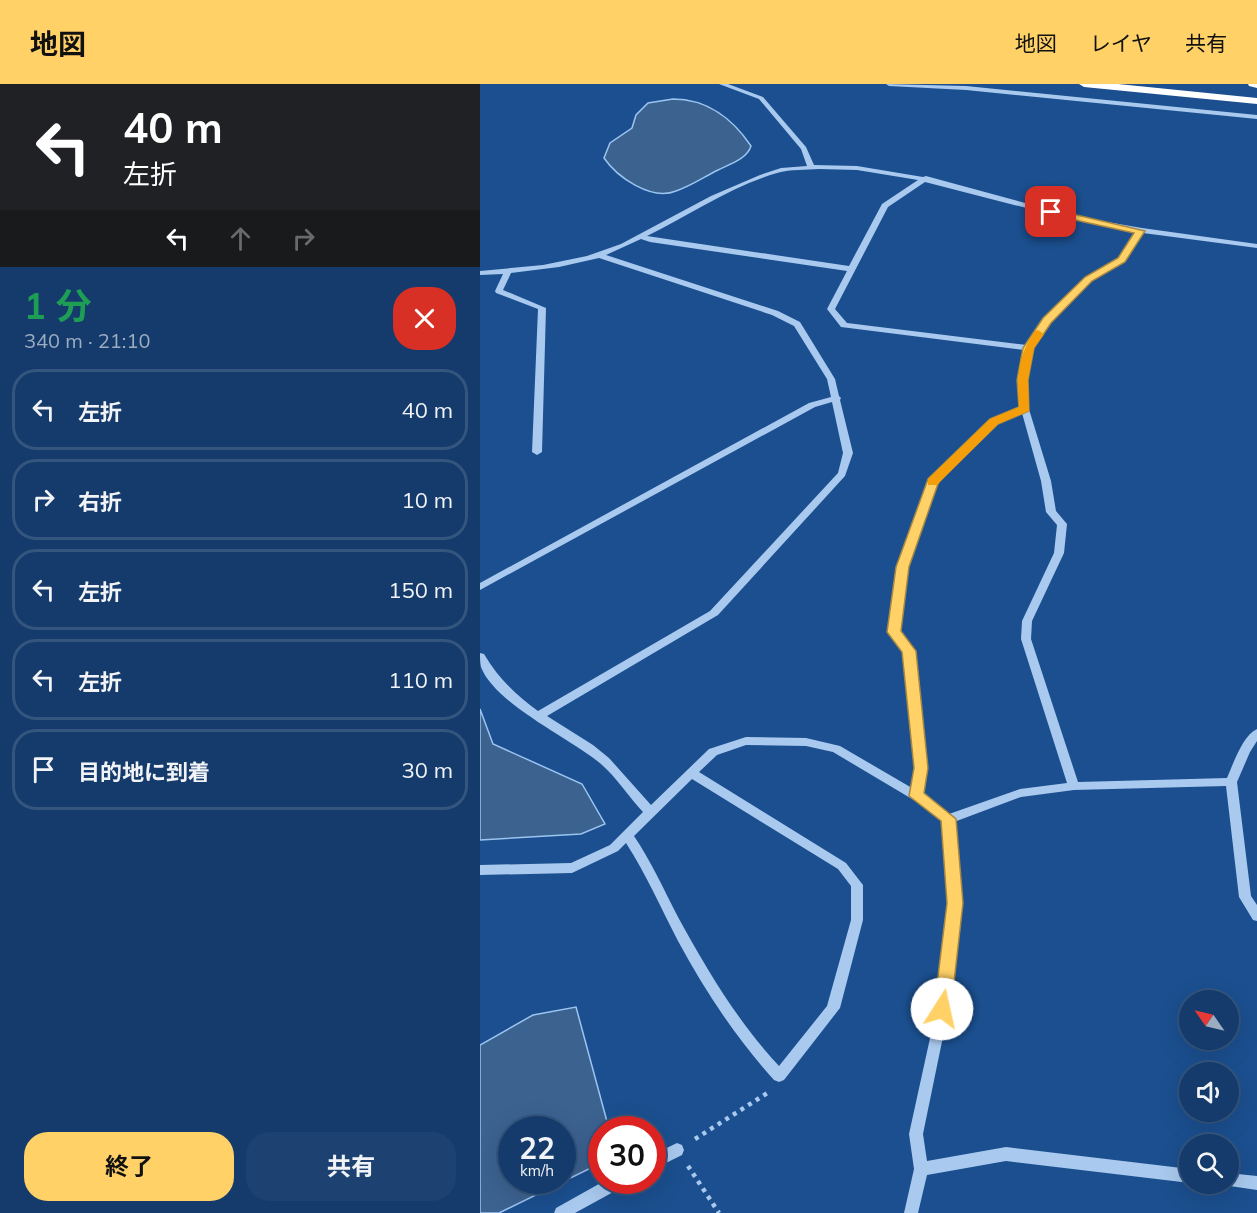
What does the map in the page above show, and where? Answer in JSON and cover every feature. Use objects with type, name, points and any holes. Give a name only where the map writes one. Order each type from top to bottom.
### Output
[{"type":"highway","points":[[1083,84],[1257,101]]},
{"type":"street","points":[[722,84],[761,98],[804,148],[811,166]]},
{"type":"street","points":[[889,84],[966,88],[1257,117]]},
{"type":"street","points":[[480,273],[546,268],[598,255],[731,188],[777,171],[811,166],[866,168],[926,178],[1072,218],[1140,231],[1257,246]]},
{"type":"street","points":[[926,178],[885,206],[831,309],[844,325],[1029,348]]},
{"type":"street","points":[[1074,786],[1026,639],[1026,621],[1059,553],[1062,524],[1051,512],[1046,481],[1024,409],[1023,380],[1029,348],[1047,321],[1088,279],[1122,260],[1140,231]]},
{"type":"street","points":[[639,236],[650,240],[851,269]]},
{"type":"street","points":[[538,716],[714,613],[842,474],[848,453],[831,379],[797,324],[776,313],[598,255]]},
{"type":"street","points":[[508,271],[499,291],[542,308],[537,452]]},
{"type":"street","points":[[480,587],[812,405],[837,398]]},
{"type":"street","points":[[916,796],[921,768],[909,651],[894,632],[905,555],[934,479],[994,421],[1024,409]]},
{"type":"street","points":[[480,657],[489,675],[511,698],[606,761],[651,813]]},
{"type":"street","points":[[1257,733],[1245,750],[1231,782],[1245,897],[1257,916]]},
{"type":"street","points":[[480,870],[572,868],[614,848],[712,752],[746,741],[806,742],[836,749],[916,796],[948,819],[955,903],[947,988],[916,1134],[921,1169],[911,1213]]},
{"type":"street","points":[[627,835],[638,849],[695,959],[759,1057],[779,1076],[833,1008],[857,920],[857,885],[842,866],[691,773]]},
{"type":"street","points":[[948,819],[1020,793],[1074,786],[1231,782]]},
{"type":"street","points":[[666,1156],[677,1150]]},
{"type":"street","points":[[921,1169],[1005,1154],[1179,1175]]},
{"type":"street","points":[[1239,1181],[1257,1183]]},
{"type":"street","points":[[561,1213],[596,1194]]},
{"type":"path","points":[[719,1213],[677,1150],[768,1095],[779,1076]]},
{"type":"water","points":[[673,99],[697,103],[718,112],[736,127],[751,146],[738,161],[692,184],[676,191],[656,193],[636,185],[617,173],[604,158],[610,143],[632,128],[636,115],[648,103]]},
{"type":"water","points":[[480,709],[493,744],[582,784],[605,824],[581,834],[480,840]]},
{"type":"water","points":[[576,1007],[605,1116],[588,1116],[588,1169],[576,1175],[576,1116],[498,1116],[498,1194],[538,1194],[499,1213],[480,1213],[480,1045],[533,1015]]},
{"type":"slow traffic","points":[[933,482],[994,421],[1009,413],[1024,409],[1023,380],[1029,348],[1038,334]]},
{"type":"route","points":[[942,1009],[947,988],[955,903],[948,819],[916,796],[921,768],[909,651],[894,632],[902,567],[934,479],[994,421],[1009,413],[1024,409],[1023,380],[1029,348],[1047,321],[1088,279],[1122,260],[1140,231],[1051,212]]}]
